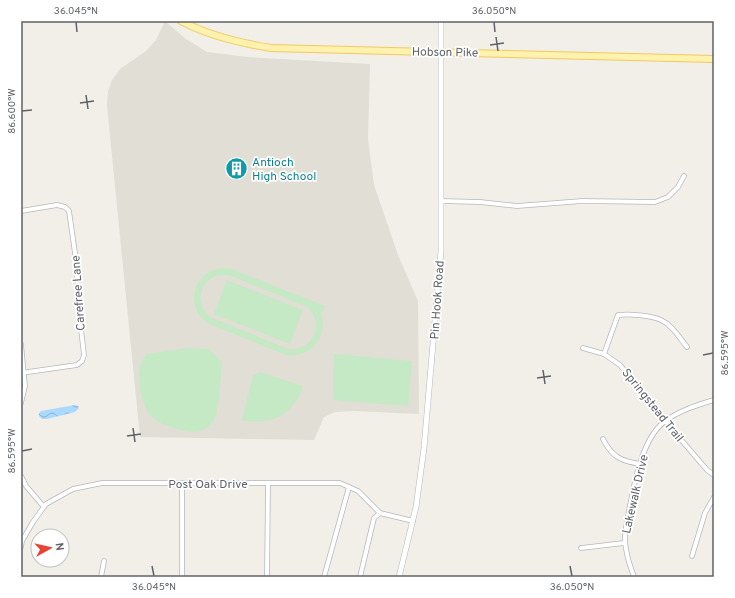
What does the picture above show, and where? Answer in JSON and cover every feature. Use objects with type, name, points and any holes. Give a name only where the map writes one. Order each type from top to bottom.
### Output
[{"type":"main road","name":"Hobson Pike","points":[[181,21],[222,38],[271,48],[714,59]]},
{"type":"street","name":"Pin Hook Road","points":[[399,577],[413,521],[424,448],[441,251],[441,21]]},
{"type":"street","points":[[441,201],[480,202],[517,206],[582,201],[654,202],[668,197],[678,187],[684,176]]},
{"type":"street","name":"Carefree Lane","points":[[21,211],[57,205],[65,207],[69,211],[77,267],[80,320],[84,355],[82,361],[77,365],[22,373]]},
{"type":"street","points":[[604,354],[618,315],[628,314],[661,320],[673,330],[687,347]]},
{"type":"street","points":[[21,344],[22,373],[25,386],[21,403]]},
{"type":"street","name":"Springstead Trail","points":[[583,348],[604,354],[620,365],[665,421],[707,470],[714,475]]},
{"type":"street","name":"Lakewalk Drive","points":[[634,577],[630,568],[624,543],[643,453],[651,437],[665,421],[685,410],[714,400]]},
{"type":"street","points":[[603,438],[611,453],[618,458],[628,462],[640,464]]},
{"type":"street","points":[[21,476],[26,486],[44,507]]},
{"type":"street","name":"Post Oak Drive","points":[[21,547],[22,541],[33,522],[46,504],[73,489],[102,483],[340,483],[358,492],[380,513]]},
{"type":"street","points":[[182,484],[182,577]]},
{"type":"street","points":[[266,577],[268,484]]},
{"type":"street","points":[[324,577],[349,487]]},
{"type":"street","points":[[692,556],[706,513],[714,497]]},
{"type":"street","points":[[360,577],[374,518],[380,513],[413,521]]},
{"type":"street","points":[[581,548],[624,543]]},
{"type":"street","points":[[101,577],[104,561]]},
{"type":"shaded area","points":[[165,21],[186,39],[207,52],[247,57],[370,64],[368,139],[374,185],[398,255],[418,301],[419,414],[353,411],[335,412],[324,417],[314,440],[140,437],[107,106],[108,91],[112,80],[120,69],[146,51],[156,40]]},
{"type":"green space","points":[[227,268],[234,270],[325,306],[323,312],[320,311],[323,329],[316,344],[304,353],[286,355],[212,325],[202,318],[196,309],[194,300],[195,290],[199,281],[206,274],[215,269]],"holes":[[[219,275],[227,275],[307,307],[313,314],[316,321],[314,335],[310,341],[297,349],[288,349],[210,317],[202,306],[201,293],[203,287],[212,278]]]},
{"type":"green space","points":[[227,280],[303,310],[290,344],[214,314]]},
{"type":"green space","points":[[188,348],[209,349],[222,362],[217,411],[213,422],[207,428],[191,432],[167,426],[150,415],[143,399],[139,379],[140,368],[146,354]]},
{"type":"green space","points":[[334,354],[412,361],[408,406],[333,400]]},
{"type":"green space","points":[[260,372],[303,386],[294,404],[280,416],[262,422],[242,420],[253,376]]},
{"type":"water","points":[[75,405],[79,408],[75,412],[47,419],[42,419],[39,416],[41,411]]},
{"type":"place","name":"Antioch High School","points":[[236,169]]}]
